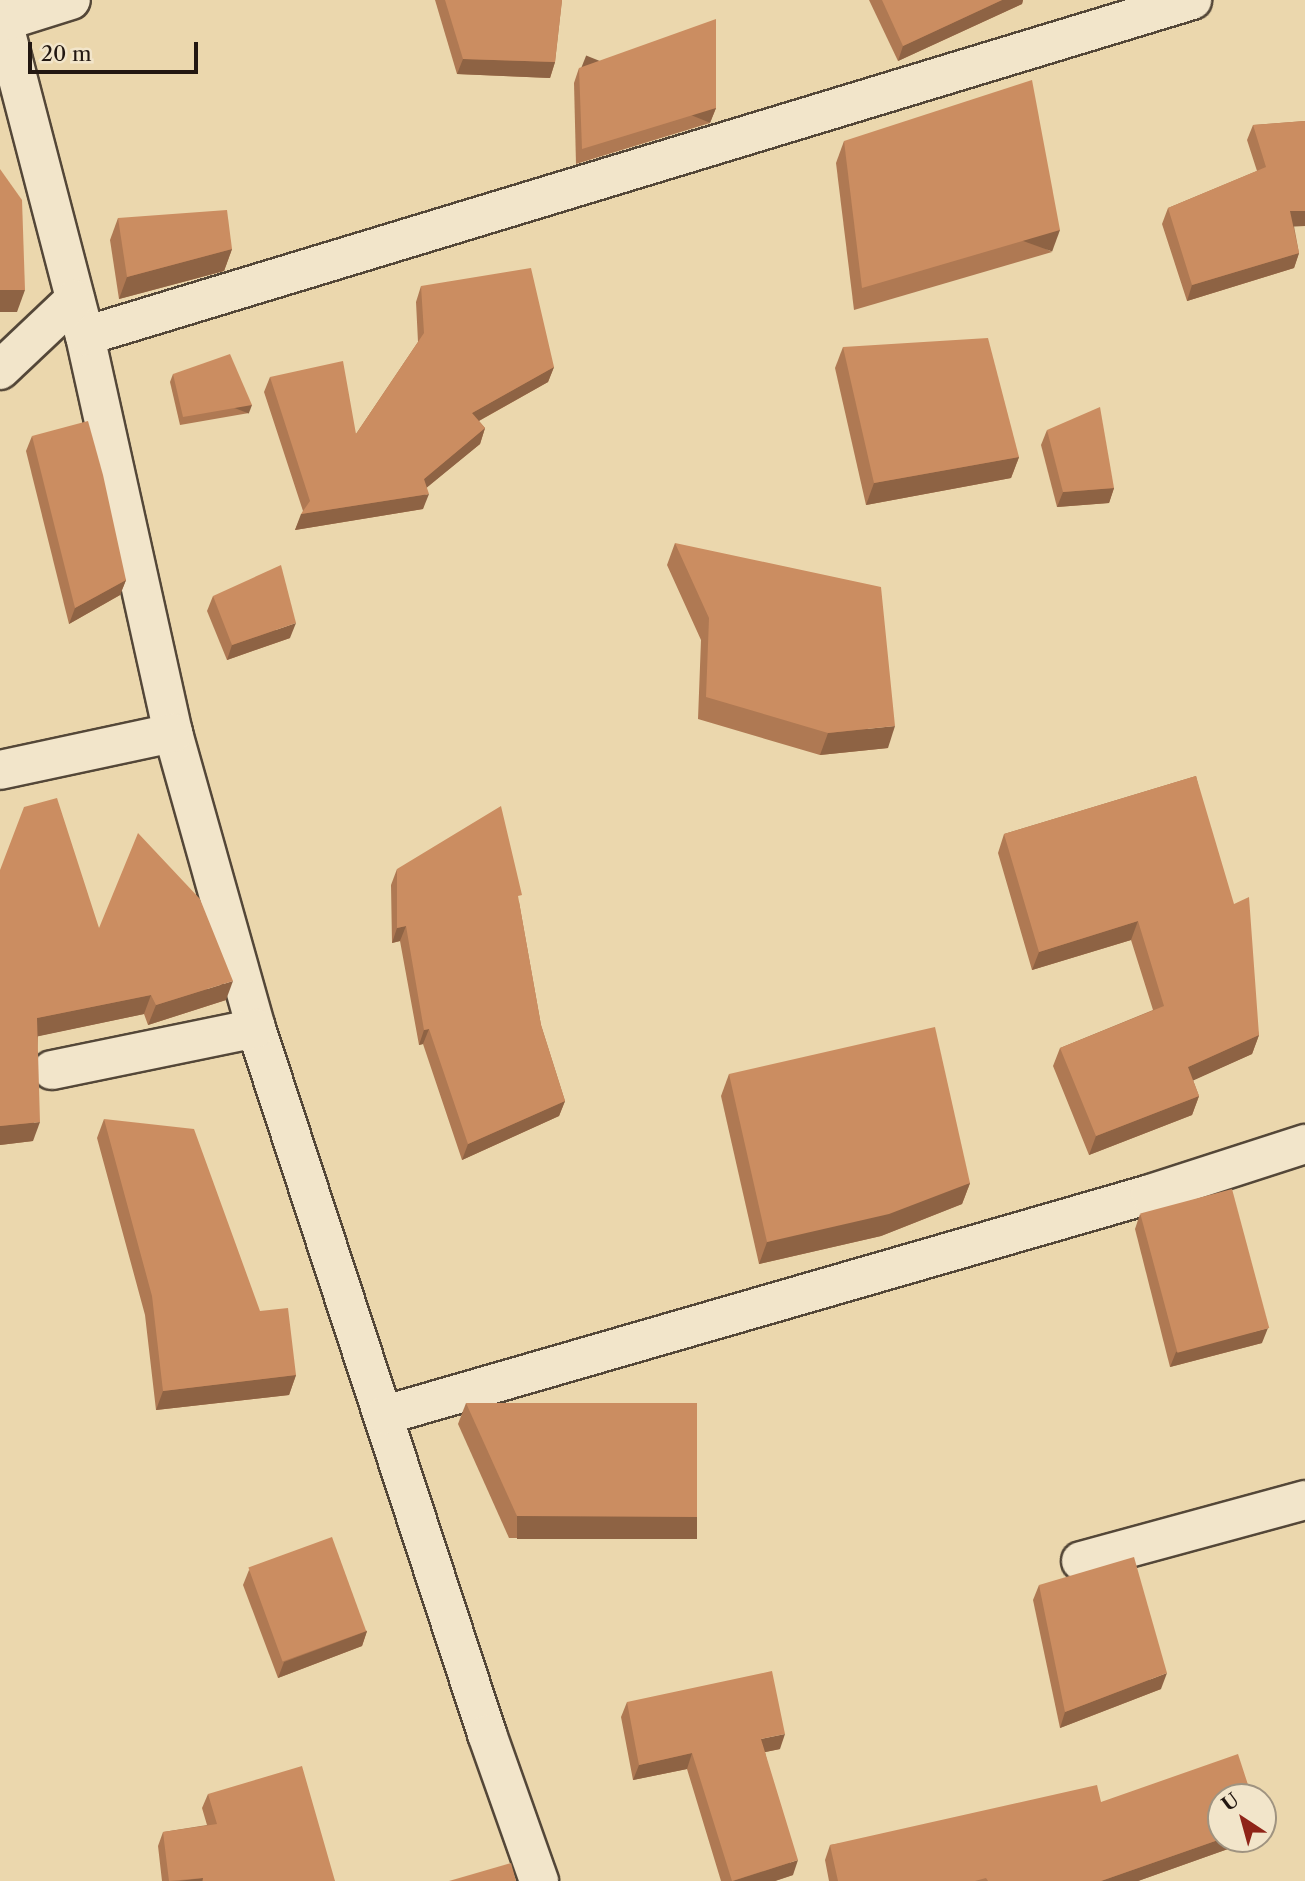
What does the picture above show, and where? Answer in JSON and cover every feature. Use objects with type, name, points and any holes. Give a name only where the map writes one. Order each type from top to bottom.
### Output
[{"type":"street","points":[[71,0],[2,16],[85,336],[173,733],[256,1028],[385,1415],[487,1734],[539,1881]]},
{"type":"street","points":[[85,336],[1192,0]]},
{"type":"street","points":[[0,370],[75,299]]},
{"type":"street","points":[[0,769],[173,733]]},
{"type":"street","points":[[52,1070],[256,1028]]},
{"type":"street","points":[[385,1415],[1150,1194],[1305,1144]]},
{"type":"street","points":[[1081,1561],[1305,1500]]},
{"type":"building","points":[[445,0],[562,0],[555,62],[463,59]]},
{"type":"building","points":[[882,0],[1002,0],[903,46]]},
{"type":"building","points":[[716,19],[716,108],[582,149],[579,68]]},
{"type":"building","points":[[1032,80],[1060,230],[862,288],[844,141]]},
{"type":"building","points":[[1305,121],[1305,211],[1290,211],[1299,253],[1192,285],[1168,208],[1266,167],[1253,125]]},
{"type":"building","points":[[0,169],[22,200],[25,290],[0,290]]},
{"type":"building","points":[[227,210],[232,249],[127,277],[118,218]]},
{"type":"building","points":[[531,268],[554,367],[472,413],[485,428],[424,479],[429,494],[301,514],[310,501],[270,377],[343,361],[356,434],[424,333],[421,286]]},
{"type":"building","points":[[988,338],[1019,457],[874,483],[843,347]]},
{"type":"building","points":[[230,354],[252,405],[183,417],[173,374]]},
{"type":"building","points":[[1100,407],[1114,488],[1063,492],[1047,430]]},
{"type":"building","points":[[88,421],[126,580],[75,608],[32,436]]},
{"type":"building","points":[[675,543],[881,587],[895,726],[828,733],[706,697],[709,618]]},
{"type":"building","points":[[281,565],[296,623],[232,645],[213,596]]},
{"type":"building","points":[[1196,776],[1234,904],[1249,897],[1259,1035],[1188,1067],[1199,1096],[1096,1136],[1060,1048],[1164,1006],[1138,921],[1039,952],[1004,834]]},
{"type":"building","points":[[57,798],[99,928],[138,833],[200,899],[233,981],[156,1005],[151,995],[37,1018],[40,1122],[0,1126],[0,870],[24,807]]},
{"type":"building","points":[[501,806],[522,895],[518,896],[541,1025],[565,1101],[468,1144],[429,1029],[424,1030],[406,926],[397,928],[397,869]]},
{"type":"building","points":[[935,1027],[970,1183],[889,1214],[767,1242],[729,1074]]},
{"type":"building","points":[[104,1119],[194,1129],[260,1311],[288,1308],[296,1375],[163,1391],[152,1296]]},
{"type":"building","points":[[1232,1189],[1269,1328],[1178,1353],[1140,1214]]},
{"type":"building","points":[[466,1403],[697,1403],[697,1517],[517,1516]]},
{"type":"building","points":[[332,1537],[366,1631],[283,1661],[248,1567]]},
{"type":"building","points":[[1134,1557],[1167,1673],[1065,1712],[1039,1585]]},
{"type":"building","points":[[772,1671],[785,1734],[761,1739],[798,1860],[732,1881],[692,1753],[639,1765],[627,1702]]},
{"type":"building","points":[[1238,1754],[1247,1783],[1207,1783],[1207,1844],[1101,1881],[988,1881],[986,1878],[975,1881],[838,1881],[830,1845],[1097,1785],[1101,1802]]},
{"type":"building","points":[[302,1766],[335,1881],[203,1881],[203,1878],[169,1881],[163,1832],[217,1824],[208,1794]]},
{"type":"building","points":[[511,1863],[516,1881],[449,1881]]}]
